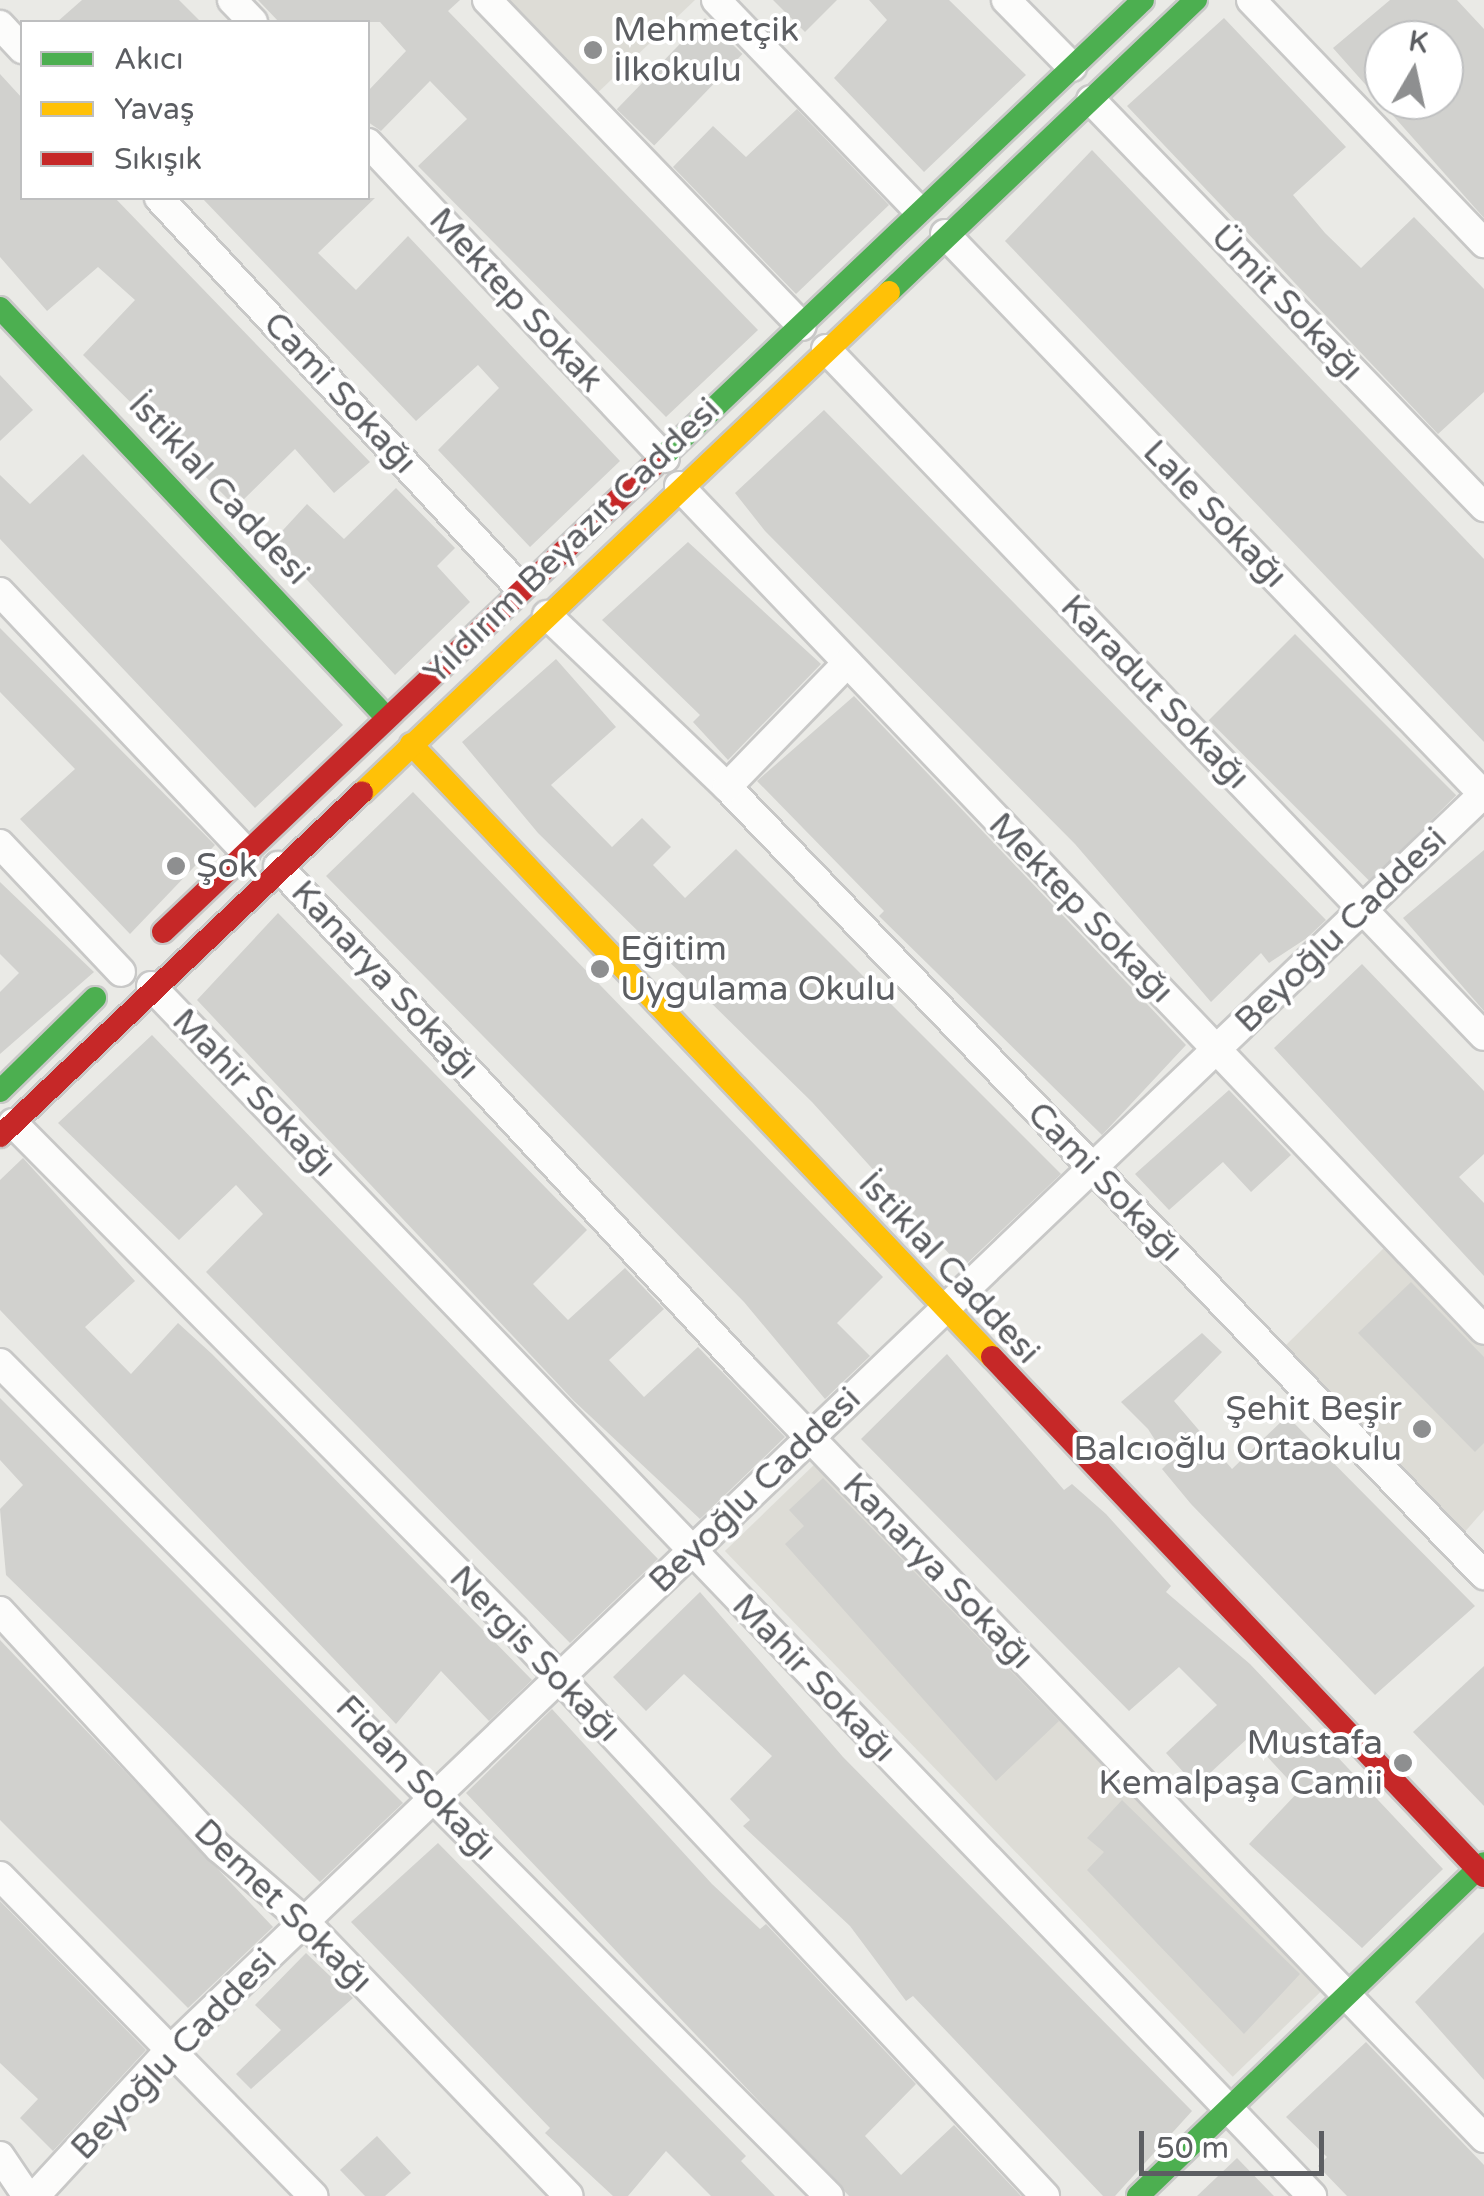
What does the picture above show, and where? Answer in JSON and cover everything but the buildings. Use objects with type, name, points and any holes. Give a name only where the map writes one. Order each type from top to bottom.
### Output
[{"type":"main road","name":"Yıldırım Beyazıt Caddesi","points":[[0,1091],[520,588],[666,458],[917,209],[1143,0]]},
{"type":"main road","name":"Yıldırım Beyazıt Caddesi","points":[[7,1129],[151,986],[1196,0]]},
{"type":"main road","name":"İstiklal Caddesi","points":[[0,308],[941,1312],[1482,1870]]},
{"type":"main road","points":[[802,326],[826,349]]},
{"type":"main road","points":[[1138,2196],[1226,2107],[1482,1870]]},
{"type":"street","points":[[232,0],[251,20]]},
{"type":"street","points":[[487,0],[802,326]]},
{"type":"street","points":[[716,0],[917,209]]},
{"type":"street","points":[[1006,0],[1072,68]]},
{"type":"street","points":[[1251,0],[1484,242]]},
{"type":"street","points":[[0,25],[20,48]]},
{"type":"street","name":"Ümit Sokağı","points":[[1090,100],[1484,506]]},
{"type":"street","name":"Mektep Sokak","points":[[370,145],[666,458]]},
{"type":"street","name":"Cami Sokağı","points":[[161,200],[520,588]]},
{"type":"street","name":"Lale Sokağı","points":[[945,234],[1484,794]]},
{"type":"street","name":"Karadut Sokağı","points":[[826,349],[1484,1036]]},
{"type":"street","name":"Mektep Sokağı","points":[[679,486],[1484,1330]]},
{"type":"street","points":[[0,592],[246,852]]},
{"type":"street","name":"Cami Sokağı","points":[[547,616],[727,786],[1484,1576]]},
{"type":"street","points":[[727,786],[847,662]]},
{"type":"street","name":"Beyoğlu Caddesi","points":[[35,2196],[65,2186],[167,2053],[562,1681],[690,1548],[1093,1170],[1484,794]]},
{"type":"street","points":[[0,844],[135,959]]},
{"type":"street","name":"Kanarya Sokağı","points":[[278,866],[810,1438],[1484,2138]]},
{"type":"street","name":"Mahir Sokağı","points":[[151,986],[1312,2196]]},
{"type":"street","name":"Nergis Sokağı","points":[[7,1129],[562,1681],[1045,2196]]},
{"type":"street","name":"Fidan Sokağı","points":[[0,1363],[828,2196]]},
{"type":"street","name":"Demet Sokağı","points":[[0,1611],[219,1848],[305,1922],[569,2196]]},
{"type":"street","points":[[0,1876],[167,2053],[312,2196]]},
{"type":"street","points":[[0,2156],[27,2196]]},
{"type":"shaded area","name":"Mehmetçik İlkokulu","points":[[496,0],[695,0],[590,100]]},
{"type":"shaded area","name":"Şehit Beşir Balcıoğlu Ortaokulu","points":[[1387,1245],[1484,1344],[1484,1510],[1462,1535],[1282,1349]]},
{"type":"shaded area","points":[[817,1462],[1325,1988],[1233,2077],[725,1551]]},
{"type":"traffic: fast","points":[[653,466],[1143,0]]},
{"type":"traffic: fast","points":[[889,292],[1196,0]]},
{"type":"traffic: fast","points":[[0,308],[386,717]]},
{"type":"traffic: fast","points":[[0,1091],[95,998]]},
{"type":"traffic: fast","points":[[1138,2196],[1484,1863]]},
{"type":"traffic: slow","points":[[362,793],[889,292]]},
{"type":"traffic: slow","points":[[411,744],[992,1357]]},
{"type":"traffic: jam","points":[[163,932],[653,466]]},
{"type":"traffic: jam","points":[[0,1136],[362,793]]},
{"type":"traffic: jam","points":[[992,1357],[1484,1876]]},
{"type":"place","name":"Mehmetçik İlkokulu","points":[[593,50]]},
{"type":"place","name":"Şok","points":[[176,866]]},
{"type":"place","name":"Eğitim Uygulama Okulu","points":[[600,969]]},
{"type":"place","name":"Şehit Beşir Balcıoğlu Ortaokulu","points":[[1422,1429]]},
{"type":"place","name":"Mustafa Kemalpaşa Camii","points":[[1403,1763]]}]
